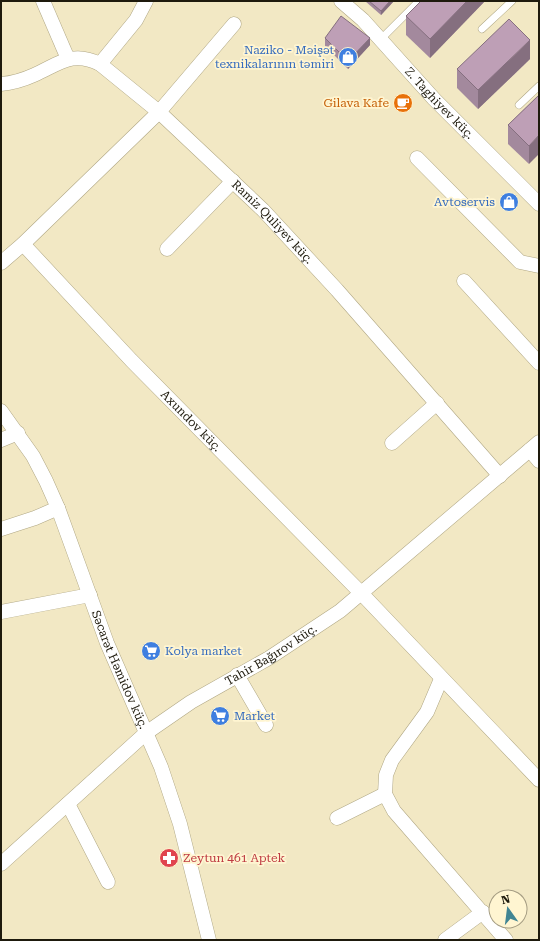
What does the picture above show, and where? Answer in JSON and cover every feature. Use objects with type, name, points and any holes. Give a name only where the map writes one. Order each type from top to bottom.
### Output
[{"type":"street","points":[[42,1],[68,59]]},
{"type":"street","points":[[100,64],[136,20],[146,1]]},
{"type":"street","name":"Z. Taghiyev küç.","points":[[341,1],[363,20],[434,99],[539,204]]},
{"type":"street","points":[[1,263],[23,244],[159,112],[234,24]]},
{"type":"street","name":"Ramiz Quliyev küç.","points":[[1,84],[23,80],[68,59],[89,59],[100,64],[159,112],[234,181],[305,254],[500,476]]},
{"type":"street","points":[[417,158],[520,262],[539,266]]},
{"type":"street","points":[[167,249],[234,181]]},
{"type":"street","name":"Axundov küç.","points":[[23,244],[131,360],[362,594],[441,679],[539,780]]},
{"type":"street","points":[[464,281],[539,363]]},
{"type":"street","points":[[392,443],[437,404]]},
{"type":"street","name":"Səcarət Həmidov küç.","points":[[1,411],[33,456],[58,508],[122,681],[161,767],[180,824],[209,940]]},
{"type":"street","points":[[1,440],[18,433]]},
{"type":"street","points":[[535,446],[539,461]]},
{"type":"street","name":"Tahir Bağırov küç.","points":[[1,864],[146,733],[191,702],[269,658],[321,625],[362,594],[535,446]]},
{"type":"street","points":[[1,529],[35,518],[58,508]]},
{"type":"street","points":[[1,612],[90,595]]},
{"type":"street","points":[[237,675],[266,725]]},
{"type":"street","points":[[441,679],[427,712],[392,760],[386,775],[385,794],[394,811],[506,940]]},
{"type":"street","points":[[337,818],[385,794]]},
{"type":"street","points":[[68,804],[108,882]]},
{"type":"street","points":[[445,940],[482,912]]},
{"type":"lane","points":[[381,39],[419,1]]},
{"type":"lane","points":[[482,29],[512,1]]},
{"type":"lane","points":[[520,105],[539,86]]},
{"type":"building","points":[[369,1],[390,1],[381,11]]},
{"type":"building","points":[[421,1],[467,1],[430,39],[406,16]]},
{"type":"building","name":"Naziko - Məişət texnikalarının təmiri","points":[[341,16],[370,38],[348,61],[325,38]]},
{"type":"building","points":[[509,19],[530,40],[478,90],[457,69]]},
{"type":"building","points":[[539,95],[539,135],[529,146],[508,125]]},
{"type":"place","name":"Naziko - Məişət texnikalarının təmiri","points":[[348,57]]},
{"type":"place","name":"Gilava Kafe","points":[[403,103]]},
{"type":"place","name":"Avtoservis","points":[[509,202]]},
{"type":"place","name":"Kolya market","points":[[151,651]]},
{"type":"place","name":"Market","points":[[220,716]]},
{"type":"place","name":"Zeytun 461 Aptek","points":[[169,858]]}]
